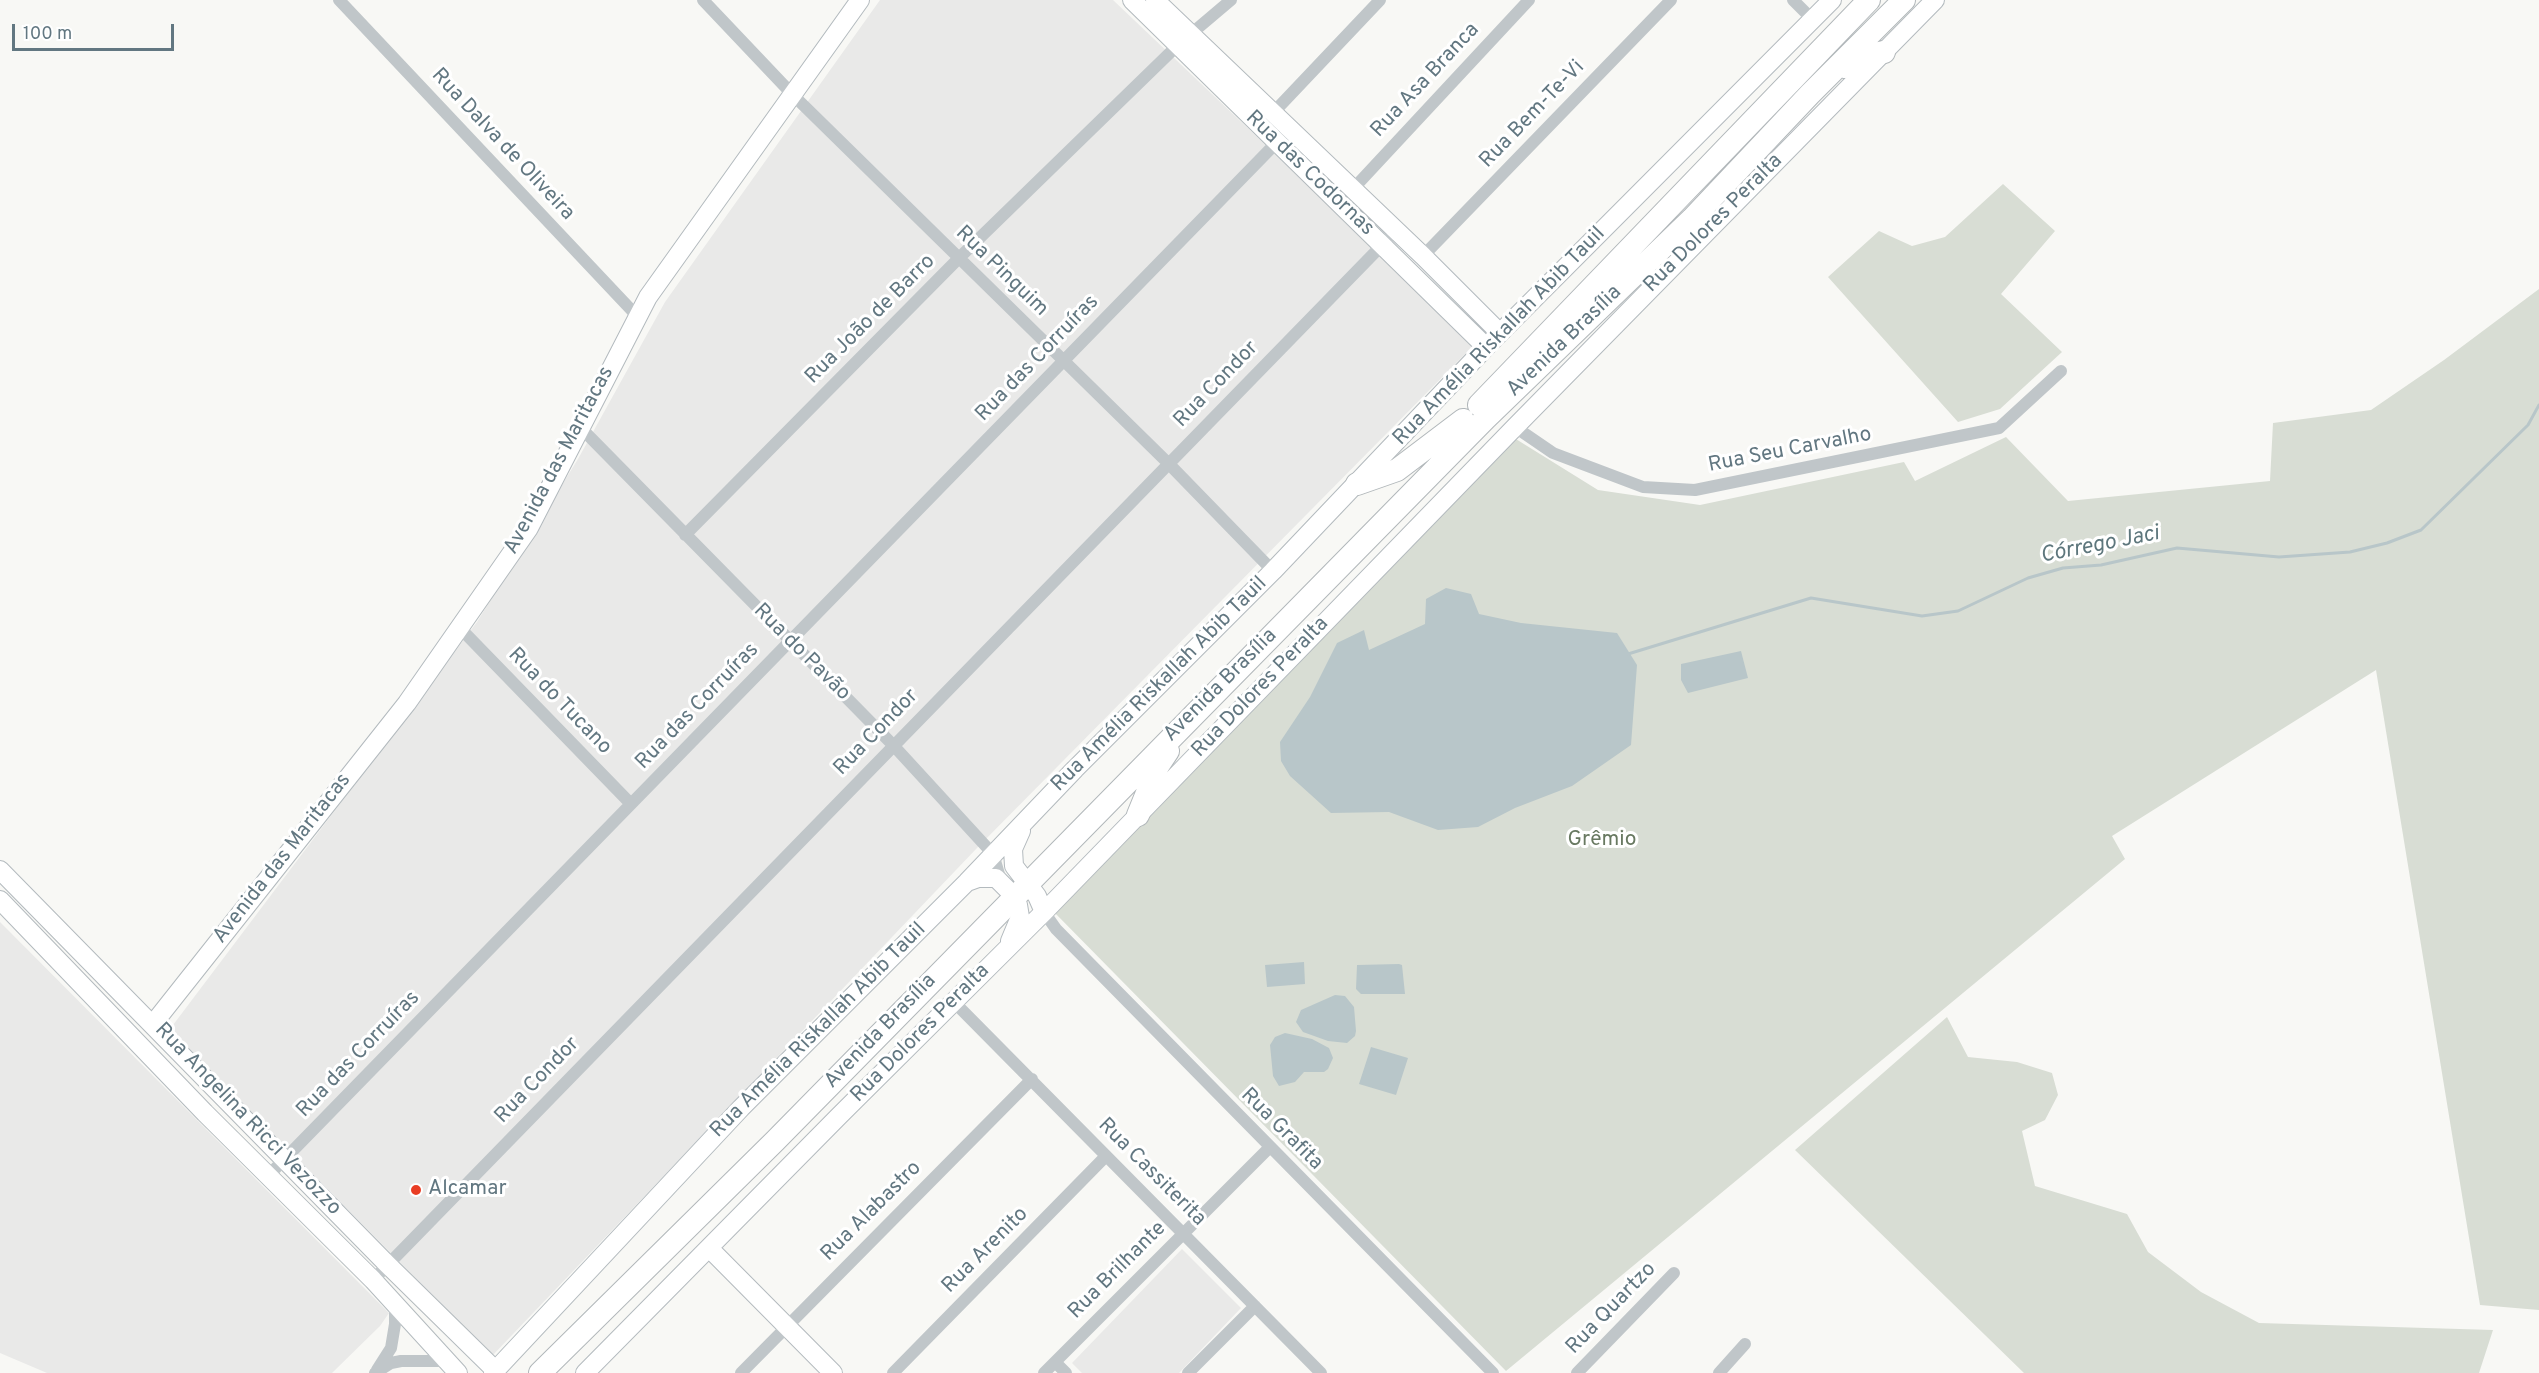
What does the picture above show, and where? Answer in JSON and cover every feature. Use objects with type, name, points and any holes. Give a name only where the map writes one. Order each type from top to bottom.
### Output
[{"type":"highway","name":"Avenida Brasília","points":[[540,1373],[775,1141],[1016,885],[1869,0]]},
{"type":"highway","name":"Avenida Brasília","points":[[523,1373],[1016,885],[1203,704],[1486,418],[1692,219],[1810,94],[1904,0]]},
{"type":"highway","points":[[1810,94],[1850,64],[1864,57],[1884,52]]},
{"type":"highway","points":[[1357,484],[1397,470],[1463,420]]},
{"type":"highway","points":[[1138,815],[1158,766],[1203,704]]},
{"type":"main road","name":"Avenida das Maritacas","points":[[153,1024],[407,703],[529,528],[637,316],[860,0]]},
{"type":"main road","name":"Rua das Codornas","points":[[1132,0],[1184,40],[1252,105],[1277,142],[1486,347]]},
{"type":"main road","name":"Rua das Codornas","points":[[1155,0],[1184,40]]},
{"type":"main road","name":"Rua Amélia Riskallah Abib Tauil","points":[[494,1371],[741,1108],[1274,571],[1486,347],[1832,0]]},
{"type":"main road","name":"Rua Dolores Peralta","points":[[585,1373],[710,1249],[838,1116],[1044,912],[1515,427],[1935,0]]},
{"type":"main road","name":"Rua das Codornas","points":[[1252,105],[1274,113],[1500,333]]},
{"type":"main road","points":[[1002,953],[1015,934],[1020,917],[1013,849],[1030,816]]},
{"type":"main road","name":"Rua Angelina Ricci Vezozzo","points":[[0,870],[494,1371]]},
{"type":"main road","points":[[967,882],[991,877],[1048,892],[1069,884]]},
{"type":"main road","points":[[1016,885],[1044,912]]},
{"type":"main road","name":"Rua Angelina Ricci Vezozzo","points":[[0,900],[205,1113],[373,1280],[452,1367]]},
{"type":"main road","points":[[710,1249],[832,1373]]},
{"type":"street","name":"Rua Dalva de Oliveira","points":[[339,0],[637,316]]},
{"type":"street","name":"Rua Pinguim","points":[[703,0],[793,95],[1168,463],[1274,571]]},
{"type":"street","name":"Rua João de Barro","points":[[685,535],[959,258],[1184,40],[1231,0]]},
{"type":"street","points":[[1274,113],[1380,0]]},
{"type":"street","name":"Rua Asa Branca","points":[[1353,189],[1528,0]]},
{"type":"street","name":"Rua Bem-Te-Vi","points":[[1423,256],[1671,0]]},
{"type":"street","points":[[1793,0],[1813,20]]},
{"type":"street","name":"Rua das Corruíras","points":[[268,1176],[1290,129]]},
{"type":"street","name":"Rua Condor","points":[[373,1280],[1396,230]]},
{"type":"street","name":"Rua Seu Carvalho","points":[[1515,427],[1553,453],[1643,487],[1695,490],[1999,428],[2061,370]]},
{"type":"street","name":"Rua do Pavão","points":[[580,427],[789,642],[893,745],[993,854],[1016,885]]},
{"type":"street","name":"Rua do Tucano","points":[[459,627],[631,804]]},
{"type":"street","name":"Rua Grafita","points":[[1044,912],[1056,929],[1493,1373]]},
{"type":"street","name":"Rua Cassiterita","points":[[954,1002],[1321,1373]]},
{"type":"street","name":"Rua Alabastro","points":[[741,1373],[1032,1079]]},
{"type":"street","name":"Rua Brilhante","points":[[1044,1373],[1270,1147]]},
{"type":"street","name":"Rua Arenito","points":[[893,1373],[1106,1156]]},
{"type":"street","name":"Rua Quartzo","points":[[1577,1373],[1674,1273]]},
{"type":"street","points":[[375,1373],[392,1348],[395,1305]]},
{"type":"street","points":[[1188,1373],[1254,1306]]},
{"type":"street","points":[[1719,1373],[1745,1344]]},
{"type":"street","points":[[375,1373],[391,1363],[401,1361],[452,1367]]},
{"type":"street","points":[[1055,1362],[1066,1373]]},
{"type":"shaded area","points":[[880,0],[1113,0],[1475,344],[977,848],[492,1356],[170,1029],[477,622],[578,459],[665,302]]},
{"type":"shaded area","points":[[1446,588],[1471,594],[1479,614],[1521,623],[1617,633],[1637,665],[1631,745],[1572,786],[1515,808],[1478,827],[1438,830],[1389,812],[1331,813],[1290,776],[1281,761],[1280,742],[1310,697],[1337,643],[1364,630],[1369,650],[1425,624],[1426,599]]},
{"type":"shaded area","points":[[1741,651],[1748,678],[1688,693],[1681,680],[1681,664]]},
{"type":"shaded area","points":[[0,922],[389,1313],[380,1326],[332,1373],[47,1373],[0,1353]]},
{"type":"shaded area","points":[[1304,962],[1305,984],[1267,987],[1265,965]]},
{"type":"shaded area","points":[[1357,965],[1402,965],[1405,994],[1361,994],[1356,989]]},
{"type":"shaded area","points":[[1335,995],[1345,996],[1354,1007],[1356,1031],[1355,1036],[1347,1043],[1328,1041],[1303,1032],[1296,1022],[1301,1010]]},
{"type":"shaded area","points":[[1285,1033],[1312,1039],[1329,1048],[1333,1058],[1328,1069],[1324,1072],[1304,1072],[1295,1082],[1279,1086],[1273,1076],[1270,1045],[1275,1037]]},
{"type":"shaded area","points":[[1371,1047],[1408,1058],[1396,1095],[1359,1084]]},
{"type":"shaded area","points":[[1182,1249],[1241,1308],[1179,1373],[1082,1373],[1072,1363]]},
{"type":"green space","points":[[2003,184],[2055,231],[2001,294],[2062,352],[2000,409],[1958,422],[1828,277],[1879,231],[1912,246],[1945,237]]},
{"type":"green space","name":"Grêmio","points":[[2539,289],[2539,1310],[2480,1305],[2376,670],[2112,836],[2125,859],[1506,1371],[1052,910],[1511,436],[1598,490],[1700,505],[1904,462],[1915,481],[2006,437],[2068,501],[2270,481],[2273,423],[2371,410],[2444,360]]},
{"type":"green space","points":[[1947,1017],[1968,1057],[2017,1062],[2052,1073],[2058,1095],[2045,1120],[2022,1131],[2035,1186],[2127,1214],[2148,1252],[2201,1292],[2259,1323],[2493,1330],[2479,1373],[2024,1373],[1795,1150]]},
{"type":"waterway","name":"Córrego Jaci","points":[[1628,654],[1811,598],[1922,616],[1958,611],[2028,578],[2063,568],[2101,565],[2177,548],[2279,557],[2350,552],[2387,543],[2421,530],[2528,425],[2539,405]]},
{"type":"place","name":"Alcamar","points":[[416,1190]]}]
